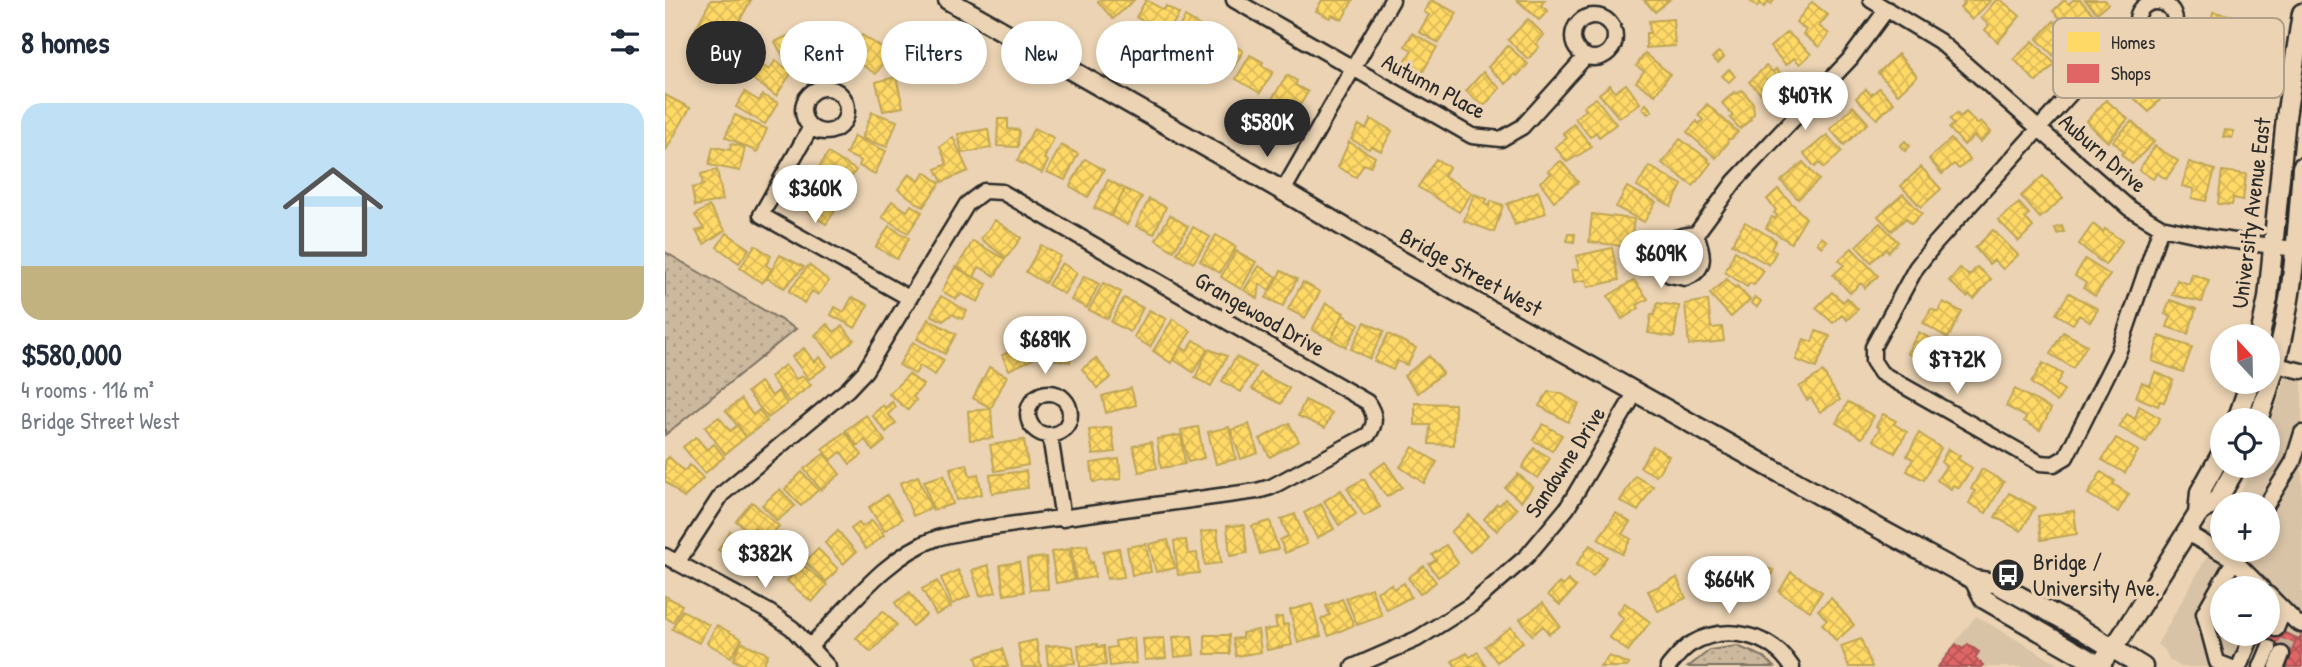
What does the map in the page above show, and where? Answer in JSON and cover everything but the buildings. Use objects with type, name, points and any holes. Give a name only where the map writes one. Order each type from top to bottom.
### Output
[{"type":"main road","name":"Bridge Street West","points":[[948,0],[1636,392],[1974,580],[1995,583],[2143,667]]},
{"type":"main road","name":"University Avenue East","points":[[2262,324],[2274,246],[2286,117],[2302,13]]},
{"type":"main road","name":"University Avenue East","points":[[2280,347],[2299,250],[2302,167]]},
{"type":"main road","points":[[2198,514],[2200,492],[2210,474]]},
{"type":"main road","points":[[2100,666],[2198,514],[2218,499],[2230,478]]},
{"type":"main road","name":"Bridge Street West","points":[[1974,580],[1985,599],[2100,666]]},
{"type":"street","name":"Autumn Place","points":[[1234,0],[1472,136],[1501,139],[1522,127],[1586,57]]},
{"type":"street","points":[[1283,191],[1392,0]]},
{"type":"street","name":"Auburn Drive","points":[[1871,0],[1939,41],[2108,191],[2129,208],[2161,227],[2213,238],[2299,250]]},
{"type":"street","points":[[1696,234],[1735,181],[1850,60],[1887,9]]},
{"type":"street","points":[[2066,98],[1916,268],[1873,347],[1873,361],[1881,373],[2040,463],[2055,464],[2066,457],[2118,353],[2161,227]]},
{"type":"street","points":[[811,127],[761,215],[909,298]]},
{"type":"street","name":"Grangewood Drive","points":[[671,560],[722,494],[848,389],[865,371],[967,204],[984,191],[1002,192],[1367,402],[1374,413],[1374,427],[1368,435],[1271,487],[979,529],[937,538],[906,553],[879,576],[810,646]]},
{"type":"street","points":[[2280,366],[2302,371]]},
{"type":"street","name":"Sandowne Drive","points":[[1353,667],[1417,639],[1471,605],[1527,556],[1567,508],[1636,392]]},
{"type":"street","points":[[2274,492],[2293,462],[2302,433]]},
{"type":"street","points":[[1050,436],[1063,519]]},
{"type":"street","points":[[2286,473],[2302,477]]},
{"type":"street","points":[[2187,533],[2210,543]]},
{"type":"street","points":[[671,560],[769,612],[792,628],[828,667]]},
{"type":"street","points":[[2231,667],[2217,662],[2204,613],[2233,562]]},
{"type":"street","points":[[2242,562],[2253,576]]},
{"type":"street","points":[[2280,606],[2291,628]]},
{"type":"street","points":[[1668,667],[1689,645],[1705,637],[1724,633],[1761,639],[1781,653],[1792,667]]},
{"type":"street","points":[[2239,667],[2248,646]]},
{"type":"street","points":[[2261,667],[2276,656]]},
{"type":"shaded area","points":[[665,252],[796,329],[665,435]]},
{"type":"shaded area","points":[[2293,358],[2302,360],[2302,667],[2181,667],[2169,659],[2165,650],[2157,645],[2210,551],[2210,562],[2280,562],[2280,492],[2241,492],[2247,478],[2280,478],[2280,408],[2276,408]]},
{"type":"shaded area","points":[[1976,616],[2056,663],[2057,667],[1936,667]]},
{"type":"shaded area","points":[[1737,646],[1764,657],[1774,667],[1688,667],[1710,650]]},
{"type":"tunnel","points":[[2282,654],[2290,635]]},
{"type":"place","name":"Bridge / University Ave.","points":[[2008,575]]}]
